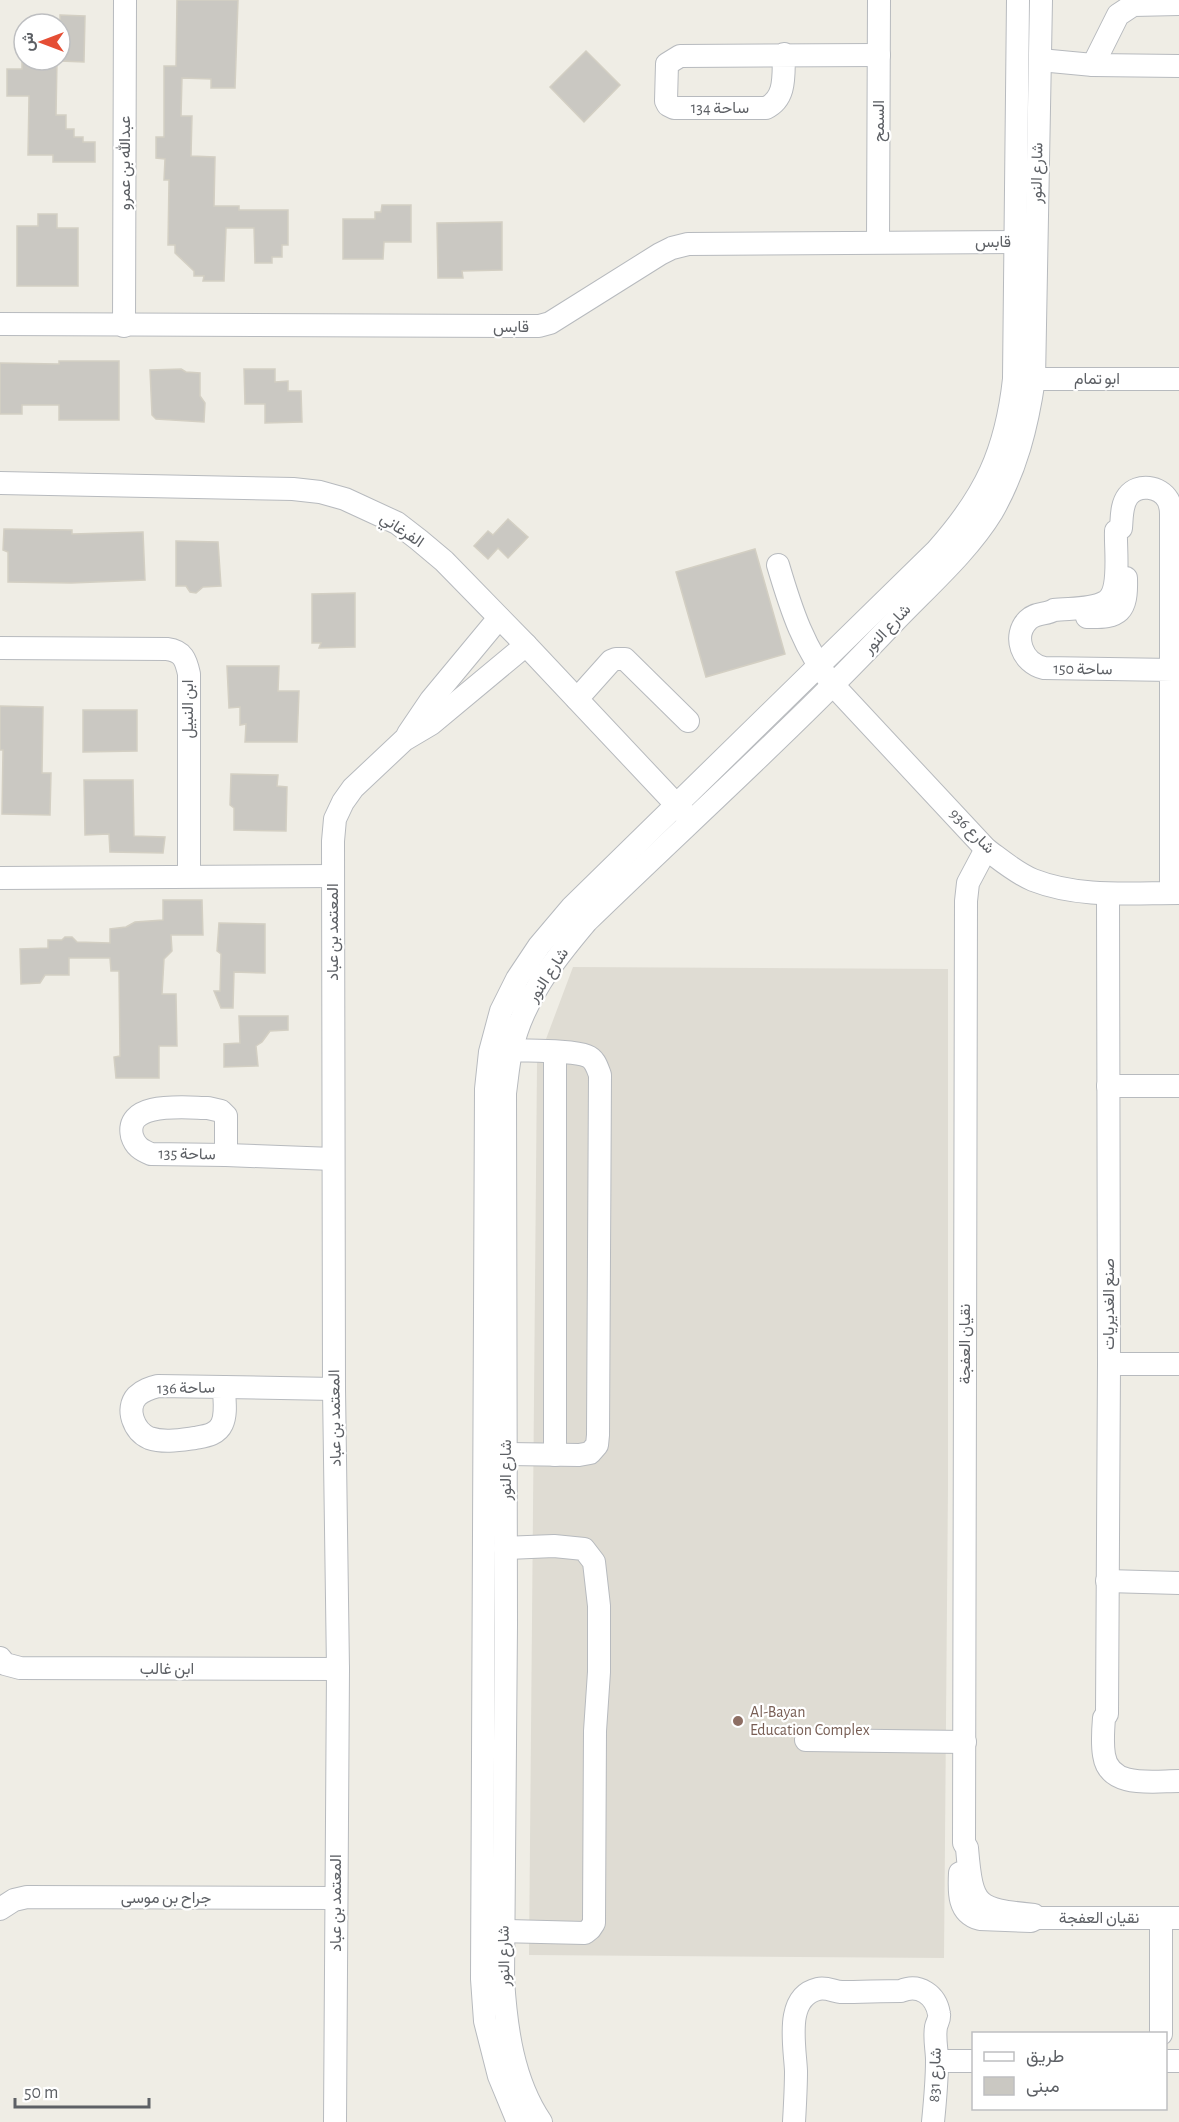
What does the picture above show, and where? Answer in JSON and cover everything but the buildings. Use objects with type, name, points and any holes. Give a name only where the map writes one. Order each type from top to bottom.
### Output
[{"type":"street","name":"عبدالله بن عمرو","points":[[124,326],[125,0]]},
{"type":"street","name":"السمح","points":[[878,242],[879,0]]},
{"type":"street","name":"شارع النور","points":[[518,2122],[499,2076],[485,2020],[482,1979],[486,1089],[490,1052],[501,1011],[517,979],[539,946],[572,907],[834,686],[963,550],[990,514],[1005,489],[1027,426],[1024,379],[1026,242],[1018,0]]},
{"type":"street","name":"شارع النور","points":[[1026,242],[1040,60],[1041,0]]},
{"type":"street","points":[[1093,65],[1118,15],[1133,5],[1179,4]]},
{"type":"street","name":"ساحة 134","points":[[784,54],[783,85],[780,96],[766,108],[674,108],[666,101],[667,64],[675,58],[784,54],[879,55]]},
{"type":"street","points":[[1040,60],[1093,65],[1179,66]]},
{"type":"street","name":"قابس","points":[[0,324],[539,327],[550,323],[660,254],[688,244],[1026,242]]},
{"type":"street","name":"شارع النور","points":[[541,2122],[517,2071],[506,2020],[503,1931],[506,1458],[505,1093],[511,1050],[536,988],[555,959],[587,921],[818,666],[937,550],[973,506],[1000,450],[1024,379]]},
{"type":"street","name":"ابو تمام","points":[[1024,379],[1179,379]]},
{"type":"street","name":"الفرغاني","points":[[0,483],[254,487],[320,492],[374,511],[397,523],[444,561],[684,813]]},
{"type":"street","name":"ساحة 150","points":[[1173,670],[1044,668],[1033,666],[1021,646],[1021,634],[1026,621],[1035,614],[1049,614],[1054,617],[1101,618],[1117,614],[1122,608],[1126,592],[1125,531],[1121,528],[1123,506],[1128,496],[1137,488],[1158,490],[1169,500],[1172,529],[1175,893]]},
{"type":"street","name":"شارع 936","points":[[778,565],[799,628],[818,666],[986,849],[1013,869],[1032,879],[1066,888],[1108,894],[1175,893]]},
{"type":"street","name":"المعتمد بن عباد","points":[[335,2122],[338,1670],[333,1159],[335,819],[343,802],[354,788],[404,740],[431,700],[499,618]]},
{"type":"street","name":"المعتمد بن عباد","points":[[404,740],[431,724],[526,645]]},
{"type":"street","name":"ابن النبيل","points":[[0,648],[167,649],[177,650],[183,656],[189,674],[189,876]]},
{"type":"street","points":[[577,699],[611,661],[625,659],[688,721]]},
{"type":"street","name":"نقيان العفجة","points":[[986,849],[968,883],[966,901],[964,1843],[967,1848],[971,1882],[975,1894],[980,1902],[996,1911],[1034,1915],[1037,1918],[1170,1918],[1161,2032]]},
{"type":"street","points":[[0,878],[333,876]]},
{"type":"street","name":"صنع الغديريات","points":[[1108,894],[1107,1714],[1110,1719],[1114,1751],[1117,1759],[1123,1765],[1140,1770],[1179,1772]]},
{"type":"street","points":[[483,1462],[506,1458],[590,1453],[597,1445],[600,1074],[595,1062],[588,1056],[511,1050]]},
{"type":"street","points":[[555,1053],[555,1455]]},
{"type":"street","points":[[1108,1080],[1179,1074]]},
{"type":"street","points":[[1108,1080],[1179,1086]]},
{"type":"street","name":"ساحة 135","points":[[226,1155],[333,1159]]},
{"type":"street","points":[[1109,1359],[1179,1354]]},
{"type":"street","points":[[1109,1359],[1179,1364]]},
{"type":"street","name":"ساحة 136","points":[[224,1387],[334,1389]]},
{"type":"street","points":[[503,1931],[577,1933],[585,1932],[594,1923],[595,1731],[599,1639],[594,1562],[584,1549],[554,1546],[505,1548]]},
{"type":"street","points":[[1107,1588],[1179,1583]]},
{"type":"street","points":[[1107,1588],[1179,1596]]},
{"type":"street","name":"ابن غالب","points":[[0,1658],[5,1664],[20,1668],[338,1670]]},
{"type":"street","name":"صنع الغديريات","points":[[1107,1714],[1104,1718],[1104,1755],[1107,1767],[1116,1776],[1137,1781],[1179,1781]]},
{"type":"street","points":[[806,1740],[965,1742]]},
{"type":"street","name":"جراح بن موسى","points":[[0,1909],[14,1900],[27,1898],[336,1898]]},
{"type":"street","name":"شارع 831","points":[[794,2122],[796,2069],[807,2012],[819,1999],[837,1992],[901,1991],[915,1988],[926,1992],[932,1998],[940,2017],[936,2027],[937,2061],[933,2122]]},
{"type":"street","points":[[937,2061],[972,2061]]},
{"type":"shaded area","points":[[573,967],[948,969],[948,1487],[944,1958],[529,1955],[537,1063]]},
{"type":"place","name":"Al-Bayan Education Complex","points":[[738,1721]]}]
